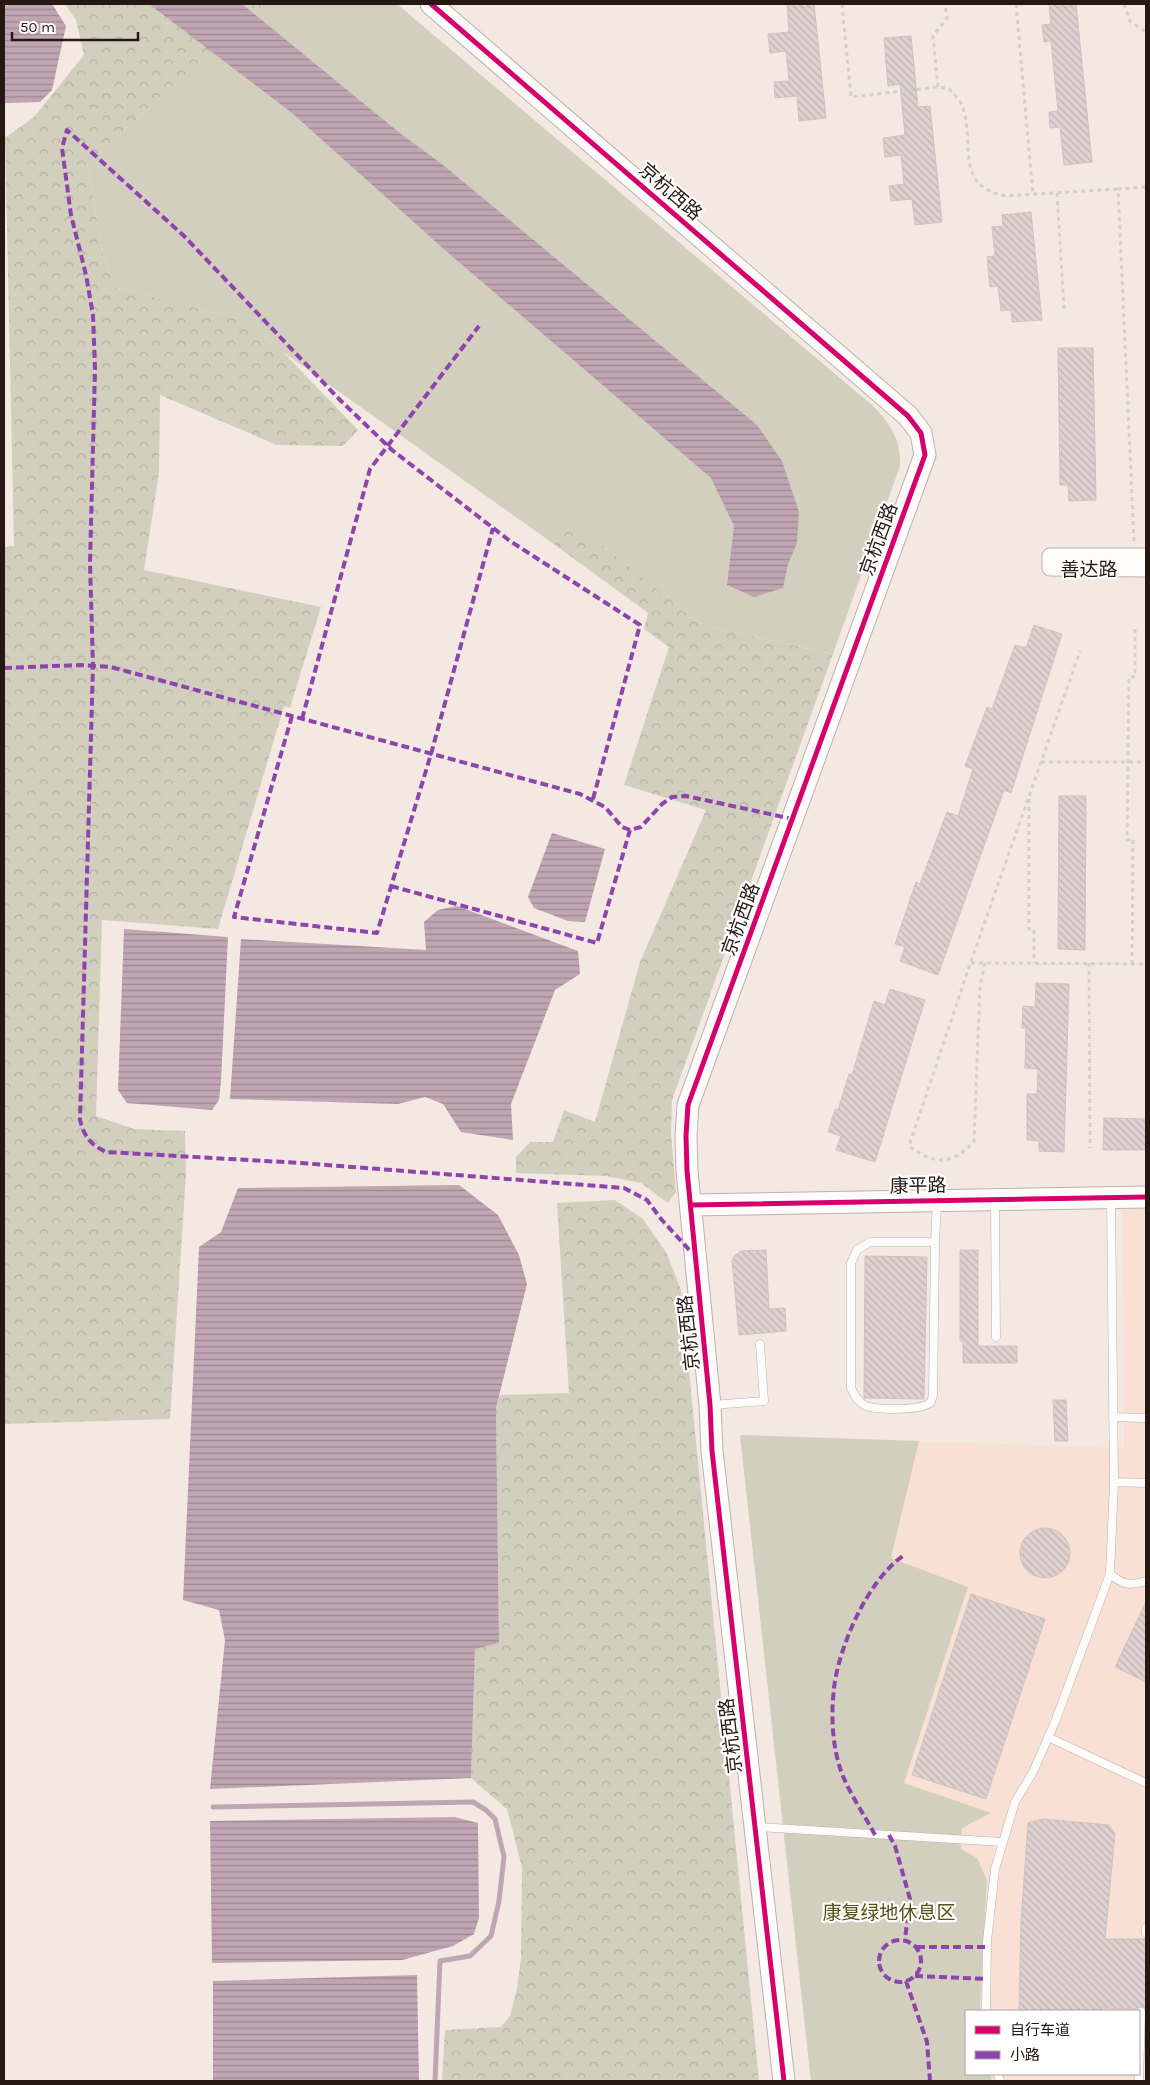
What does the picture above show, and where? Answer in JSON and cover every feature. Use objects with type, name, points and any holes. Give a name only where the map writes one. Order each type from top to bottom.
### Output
[{"type":"street","name":"京杭西路","points":[[431,4],[908,416],[921,433],[925,455],[688,1105],[686,1136],[710,1406],[712,1451],[784,2081]]},
{"type":"street","name":"善达路","points":[[1140,556],[1050,556],[1050,568],[1146,569]]},
{"type":"street","name":"康平路","points":[[691,1205],[937,1199],[1146,1197]]},
{"type":"lane","points":[[986,2010],[987,1940],[995,1869],[1015,1802],[1033,1772],[1048,1737],[1110,1574],[1114,1482],[1111,1198]]},
{"type":"lane","points":[[935,1242],[870,1242],[857,1250],[851,1263],[851,1388],[859,1401],[865,1405],[874,1408],[920,1408],[931,1402],[933,1395],[937,1199]]},
{"type":"lane","points":[[995,1199],[996,1337]]},
{"type":"lane","points":[[710,1406],[764,1401],[760,1344]]},
{"type":"lane","points":[[1113,1418],[1146,1418]]},
{"type":"lane","points":[[1114,1482],[1146,1483]]},
{"type":"lane","points":[[1110,1574],[1121,1583],[1132,1585],[1146,1581]]},
{"type":"lane","points":[[1048,1737],[1146,1783]]},
{"type":"lane","points":[[755,1827],[1003,1842]]},
{"type":"lane","points":[[1146,1928],[1146,1933]]},
{"type":"lane","points":[[1140,2046],[1141,2012]]},
{"type":"path","points":[[842,4],[850,97],[938,87],[949,88],[964,110],[970,164],[980,187],[991,194],[1007,196],[1033,195],[1146,187]]},
{"type":"path","points":[[938,87],[933,36],[947,18],[945,4]]},
{"type":"path","points":[[1016,4],[1033,195]]},
{"type":"path","points":[[1124,4],[1130,21],[1146,32]]},
{"type":"path","points":[[1118,189],[1140,556]]},
{"type":"path","points":[[1057,193],[1064,309]]},
{"type":"path","points":[[1132,964],[1133,839],[1127,840],[1129,677],[1135,677],[1135,629]]},
{"type":"path","points":[[985,963],[980,986],[974,1141],[956,1157],[946,1160],[934,1160],[909,1146],[1080,651]]},
{"type":"path","points":[[1041,762],[1146,762]]},
{"type":"path","points":[[1029,796],[1029,929],[1034,929],[1034,963]]},
{"type":"path","points":[[971,963],[1146,964]]},
{"type":"path","points":[[1089,963],[1090,1148]]},
{"type":"shaded area","points":[[4,4],[52,4],[66,26],[52,90],[40,102],[4,103]]},
{"type":"shaded area","points":[[149,4],[242,4],[401,134],[443,165],[757,425],[782,461],[799,512],[797,543],[788,564],[783,588],[754,597],[727,585],[734,526],[711,478],[446,251],[292,113]]},
{"type":"shaded area","points":[[552,833],[605,849],[585,922],[568,921],[534,908],[528,897]]},
{"type":"shaded area","points":[[457,906],[578,951],[580,974],[555,990],[511,1104],[513,1140],[461,1132],[443,1104],[425,1097],[398,1104],[230,1099],[241,939],[426,950],[424,922],[438,910]]},
{"type":"shaded area","points":[[124,929],[228,937],[221,1082],[219,1100],[212,1110],[127,1103],[118,1090]]},
{"type":"shaded area","points":[[459,1185],[498,1215],[519,1255],[527,1284],[496,1408],[499,1643],[475,1649],[471,1778],[210,1789],[225,1640],[219,1610],[183,1600],[199,1247],[221,1232],[238,1188]]},
{"type":"shaded area","points":[[1123,1207],[1146,1207],[1146,2081],[811,2081],[740,1435],[1124,1448]]},
{"type":"shaded area","points":[[454,1817],[478,1823],[479,1918],[474,1934],[453,1946],[402,1960],[212,1963],[210,1821]]},
{"type":"shaded area","points":[[417,1975],[419,2081],[213,2081],[213,1981]]},
{"type":"green space","points":[[65,4],[264,4],[256,15],[211,51],[87,165],[103,253],[114,287],[244,320],[283,352],[358,430],[343,446],[277,445],[160,395],[159,473],[144,570],[321,607],[290,708],[284,706],[218,929],[102,920],[96,1116],[134,1129],[185,1131],[186,1174],[170,1419],[4,1424],[4,547],[14,546],[5,138],[34,117],[84,55],[76,20]]},
{"type":"green space","points":[[264,4],[397,4],[873,406],[894,433],[899,448],[900,466],[833,654],[702,625],[568,518],[551,542],[283,352],[244,320],[114,287],[103,253],[87,165],[211,51],[256,15]]},
{"type":"green space","points":[[567,517],[702,625],[833,654],[672,1100],[671,1133],[676,1192],[668,1203],[641,1183],[606,1176],[516,1173],[516,1157],[530,1142],[553,1142],[564,1110],[595,1122],[640,962],[706,810],[624,785],[669,647],[644,629],[648,613],[551,542]]},
{"type":"green space","points":[[615,1200],[643,1219],[667,1254],[681,1290],[759,2081],[442,2081],[445,2030],[501,2027],[510,2016],[517,1989],[521,1958],[522,1867],[507,1809],[471,1778],[475,1649],[499,1643],[496,1408],[500,1395],[569,1393],[557,1203]]},
{"type":"green space","name":"康复绿地休息区","points":[[740,1435],[919,1441],[891,1558],[968,1587],[904,1783],[991,1813],[962,1828],[961,1849],[977,1858],[987,1880],[980,2010],[965,2010],[965,2075],[990,2075],[992,2081],[811,2081]]},
{"type":"building","points":[[814,4],[826,118],[799,121],[797,96],[775,98],[774,82],[789,81],[786,51],[770,53],[768,34],[789,32],[787,5]]},
{"type":"building","points":[[1049,4],[1076,4],[1092,162],[1064,165],[1060,127],[1050,128],[1049,112],[1058,111],[1051,41],[1044,42],[1042,25],[1051,24]]},
{"type":"building","points":[[911,36],[918,107],[930,106],[942,222],[915,225],[912,199],[891,201],[889,186],[904,184],[901,155],[885,157],[883,138],[905,135],[900,84],[888,86],[884,38]]},
{"type":"building","points":[[1031,212],[1042,320],[1012,322],[1011,310],[1001,311],[998,286],[990,287],[987,257],[995,256],[992,227],[1003,226],[1002,215]]},
{"type":"building","points":[[1058,348],[1093,348],[1096,500],[1069,501],[1068,485],[1060,485]]},
{"type":"building","points":[[1034,625],[1062,634],[1011,793],[1004,790],[938,975],[900,961],[905,947],[895,944],[916,882],[920,884],[947,812],[958,816],[973,769],[965,766],[987,707],[992,709],[1015,645],[1026,648]]},
{"type":"building","points":[[1059,796],[1086,796],[1085,950],[1058,949]]},
{"type":"building","points":[[1036,983],[1069,984],[1064,1152],[1039,1151],[1039,1141],[1027,1140],[1027,1094],[1037,1094],[1038,1069],[1025,1068],[1026,1028],[1022,1028],[1023,1006],[1035,1007]]},
{"type":"building","points":[[890,989],[925,1000],[875,1162],[836,1150],[841,1136],[828,1132],[835,1109],[838,1110],[849,1074],[852,1075],[874,1001],[885,1005]]},
{"type":"building","points":[[1104,1118],[1146,1119],[1146,1150],[1103,1150]]},
{"type":"building","points":[[766,1250],[769,1309],[785,1308],[786,1331],[739,1335],[732,1261],[734,1256],[741,1251]]},
{"type":"building","points":[[960,1250],[978,1250],[978,1346],[1017,1346],[1017,1363],[963,1363],[963,1341],[960,1341]]},
{"type":"building","points":[[865,1256],[927,1257],[924,1399],[864,1398]]},
{"type":"building","points":[[1053,1400],[1066,1400],[1068,1441],[1055,1441]]},
{"type":"building","points":[[1045,1528],[1054,1530],[1065,1539],[1070,1553],[1068,1562],[1059,1573],[1045,1578],[1036,1576],[1025,1567],[1020,1553],[1022,1544],[1031,1533]]},
{"type":"building","points":[[971,1594],[1045,1619],[986,1799],[912,1775]]},
{"type":"building","points":[[1146,1602],[1146,1682],[1115,1667]]},
{"type":"building","points":[[1043,1819],[1109,1825],[1115,1834],[1105,1939],[1146,1939],[1146,2009],[1141,2006],[1136,2009],[1019,2010],[1021,1922],[1028,1823]]},
{"type":"waterway","points":[[213,1807],[473,1802],[486,1810],[495,1819],[504,1857],[499,1901],[491,1936],[470,1956],[440,1961],[435,2081]]},
{"type":"marked path","points":[[593,799],[640,625],[510,541],[392,450],[340,400],[184,236],[67,130],[62,148],[71,215],[86,275],[93,315],[95,369],[90,563],[93,666],[80,1120],[86,1136],[92,1143],[106,1152],[301,1163],[624,1188],[647,1200],[661,1219],[694,1255]]},
{"type":"marked path","points":[[302,719],[370,469],[479,326]]},
{"type":"marked path","points":[[292,716],[234,917],[377,933],[431,754],[493,528]]},
{"type":"marked path","points":[[4,668],[80,665],[111,667],[580,794],[605,807],[622,827],[630,830],[641,827],[662,804],[672,797],[686,796],[793,819]]},
{"type":"marked path","points":[[391,886],[597,943],[630,830]]},
{"type":"marked path","points":[[875,1835],[848,1787],[838,1761],[833,1730],[834,1688],[842,1653],[857,1615],[878,1581],[903,1556]]},
{"type":"marked path","points":[[889,1835],[895,1846],[910,1899],[905,1939]]},
{"type":"marked path","points":[[904,1940],[912,1943],[918,1949],[921,1961],[918,1973],[912,1979],[896,1982],[888,1979],[882,1973],[879,1957],[882,1949],[888,1943],[904,1940]]},
{"type":"marked path","points":[[917,1947],[987,1947]]},
{"type":"marked path","points":[[915,1976],[986,1979]]},
{"type":"marked path","points":[[906,1981],[927,2042],[930,2081]]},
{"type":"cycle path","points":[[431,4],[908,416],[921,433],[925,455],[688,1105],[686,1136],[687,1171],[710,1405],[712,1451],[784,2081]]},
{"type":"cycle path","points":[[691,1205],[1146,1197]]}]
